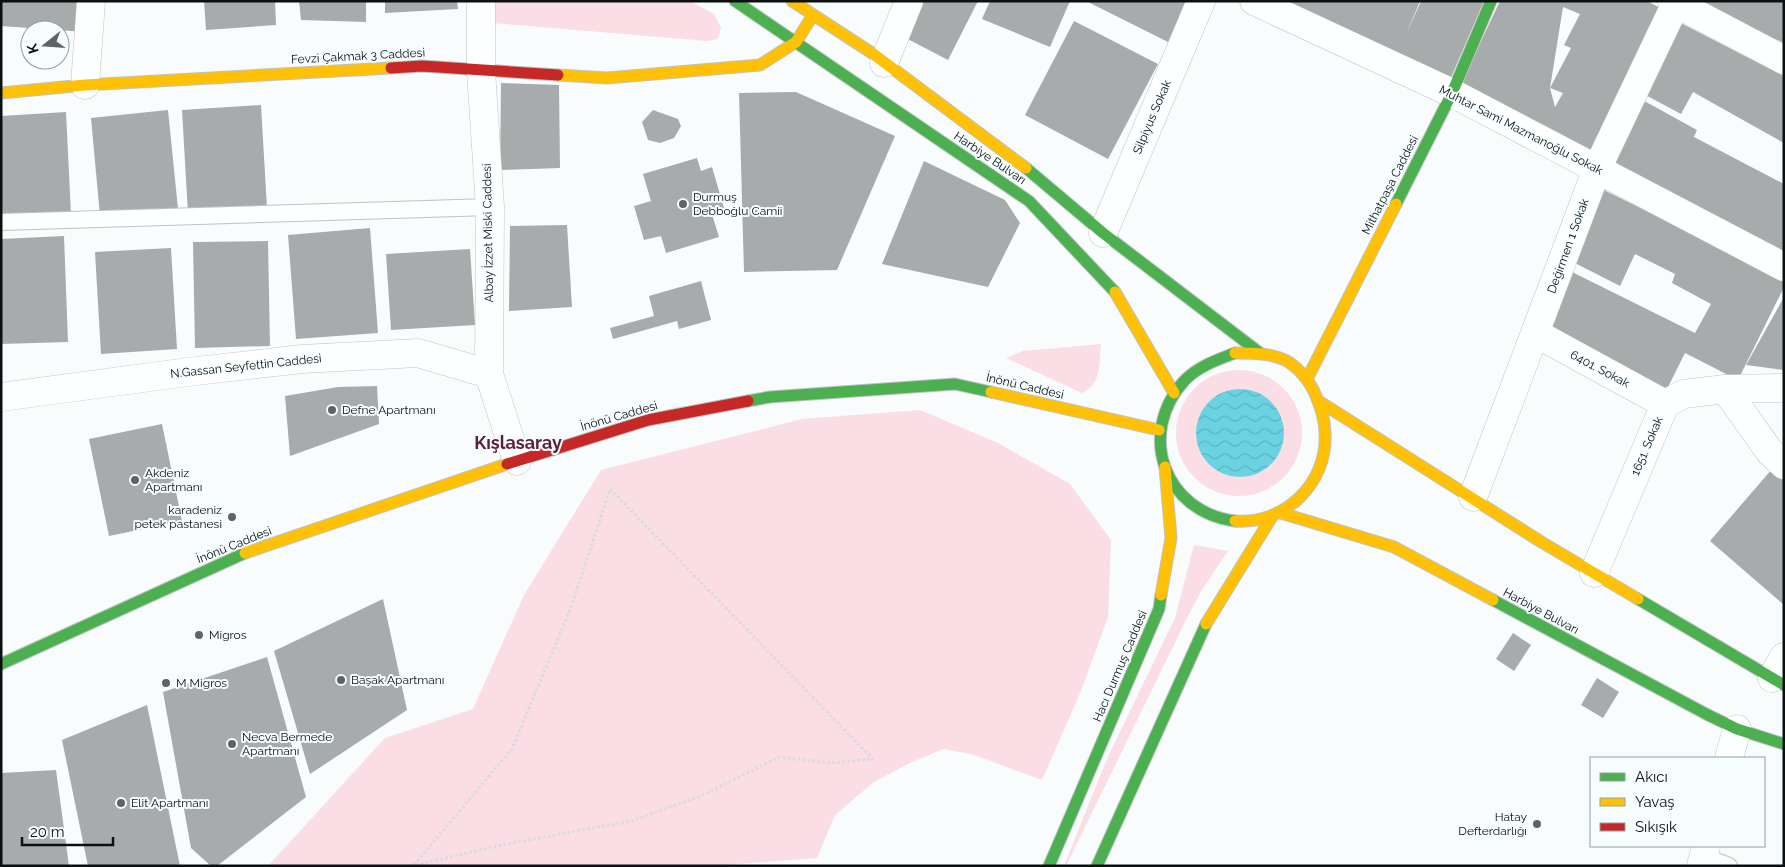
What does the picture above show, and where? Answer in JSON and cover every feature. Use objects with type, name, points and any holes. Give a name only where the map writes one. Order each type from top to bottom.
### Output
[{"type":"main road","name":"Harbiye Bulvarı","points":[[735,1],[1029,201],[1118,296],[1174,393]]},
{"type":"main road","name":"Harbiye Bulvarı","points":[[792,1],[872,53],[1027,169],[1103,233],[1260,353]]},
{"type":"main road","name":"Mithatpaşa Caddesi","points":[[1307,379],[1452,93],[1490,1]]},
{"type":"main road","name":"Fevzi Çakmak 3 Caddesi","points":[[1,93],[85,85],[422,66],[607,78],[760,65],[796,42],[813,15]]},
{"type":"main road","name":"Harbiye Bulvarı","points":[[1235,353],[1260,353],[1287,362],[1307,379],[1320,402],[1325,428],[1324,454],[1316,478],[1302,498],[1277,514],[1254,521],[1227,520],[1200,510],[1179,492],[1166,467],[1160,446],[1159,430],[1174,393],[1191,375],[1212,362],[1235,353]]},
{"type":"main road","name":"İnönü Caddesi","points":[[1,664],[241,554],[517,461],[648,420],[770,397],[955,384],[1159,430]]},
{"type":"main road","name":"Harbiye Bulvarı","points":[[1320,402],[1543,543],[1594,573],[1780,673]]},
{"type":"main road","name":"Hacı Durmuş Caddesi","points":[[1049,866],[1160,609],[1171,538],[1166,467]]},
{"type":"main road","name":"Harbiye Bulvarı","points":[[1277,514],[1394,547],[1708,715],[1737,729],[1784,744]]},
{"type":"main road","points":[[1097,866],[1210,616],[1277,514]]},
{"type":"street","points":[[85,85],[91,1]]},
{"type":"street","name":"Albay İzzet Miski Caddesi","points":[[481,1],[481,71],[490,207],[489,374],[517,461]]},
{"type":"street","points":[[884,63],[910,1]]},
{"type":"street","name":"Silpiyus Sokak","points":[[1103,233],[1201,1]]},
{"type":"street","name":"Muhtar Sami Mazmanoğlu Sokak","points":[[1254,1],[1452,93],[1784,267]]},
{"type":"street","points":[[1675,2],[1784,60]]},
{"type":"street","name":"Değirmen 1 Sokak","points":[[1472,497],[1597,168],[1675,2]]},
{"type":"street","name":"6401. Sokak","points":[[1535,334],[1665,404]]},
{"type":"street","name":"N.Gassan Seyfettin Caddesi","points":[[1,396],[302,359],[418,352],[489,374]]},
{"type":"street","name":"1651. Sokak","points":[[1594,573],[1665,404],[1684,394],[1725,389],[1784,388]]},
{"type":"street","points":[[1725,389],[1770,452],[1784,465]]},
{"type":"street","points":[[1729,757],[1737,729]]},
{"type":"lane","points":[[1,222],[490,207]]},
{"type":"lane","points":[[1704,856],[1729,866]]},
{"type":"path","points":[[610,489],[873,759],[831,763],[779,758],[701,796],[631,821],[501,845],[412,865],[512,749],[570,610],[610,489]]},
{"type":"shaded area","points":[[493,1],[690,1],[714,14],[721,28],[718,39],[707,41],[493,23]]},
{"type":"shaded area","points":[[1101,344],[1096,379],[1082,393],[1006,358],[1023,351]]},
{"type":"shaded area","points":[[1239,370],[1263,375],[1284,388],[1297,409],[1302,433],[1297,457],[1284,478],[1263,491],[1239,496],[1215,491],[1194,478],[1181,457],[1176,433],[1181,409],[1194,388],[1215,375]]},
{"type":"shaded area","points":[[920,410],[998,443],[1070,484],[1111,540],[1108,617],[1081,691],[1042,780],[971,754],[943,749],[910,763],[874,782],[835,815],[817,858],[711,866],[268,866],[385,738],[473,709],[524,595],[601,470],[802,419]]},
{"type":"shaded area","points":[[1194,545],[1228,551],[1203,588],[1187,618],[1066,866],[1064,866],[1106,761],[1175,618]]},
{"type":"water","points":[[1240,389],[1257,392],[1271,402],[1281,416],[1284,433],[1281,450],[1271,464],[1257,474],[1240,477],[1223,474],[1209,464],[1199,450],[1196,433],[1199,416],[1209,402],[1223,392]]},
{"type":"building","points":[[1,1],[87,1],[85,32],[70,31],[70,20],[20,20],[20,27],[1,26]]},
{"type":"building","points":[[204,1],[275,1],[276,25],[206,30]]},
{"type":"building","points":[[299,1],[366,1],[366,22],[301,20]]},
{"type":"building","points":[[385,1],[457,1],[458,9],[385,13]]},
{"type":"building","points":[[918,1],[978,1],[948,60],[900,35]]},
{"type":"building","points":[[990,1],[1070,1],[1050,47],[982,19]]},
{"type":"building","points":[[1086,1],[1193,1],[1172,44]]},
{"type":"building","points":[[1270,1],[1420,1],[1406,35],[1421,1],[1484,1],[1449,82]]},
{"type":"building","points":[[1500,1],[1647,1],[1666,11],[1590,156],[1458,90]],"holes":[[[1563,7],[1580,14],[1564,45],[1571,48],[1550,88]],[[1550,88],[1563,93],[1555,107]]]},
{"type":"building","points":[[1691,1],[1784,1],[1784,43]]},
{"type":"building","points":[[1074,21],[1158,64],[1108,159],[1025,115]]},
{"type":"building","points":[[1677,21],[1784,76],[1784,143],[1693,92],[1681,114],[1638,91]]},
{"type":"building","points":[[501,83],[559,85],[560,168],[500,170]]},
{"type":"building","points":[[796,92],[895,136],[837,270],[744,272],[739,93]]},
{"type":"building","points":[[1637,97],[1697,130],[1694,137],[1784,184],[1784,256],[1604,161]]},
{"type":"building","points":[[261,105],[267,208],[188,214],[182,110]]},
{"type":"building","points":[[168,110],[178,209],[100,216],[91,118]]},
{"type":"building","points":[[653,110],[678,119],[681,126],[674,138],[660,143],[648,140],[642,122]]},
{"type":"building","points":[[66,112],[71,214],[1,217],[1,116]]},
{"type":"building","name":"Durmuş Debboğlu Camii","points":[[697,158],[701,171],[712,167],[724,208],[711,211],[719,237],[666,253],[661,236],[644,240],[634,206],[651,201],[643,174]]},
{"type":"building","points":[[924,161],[1005,200],[1020,223],[988,287],[882,264]]},
{"type":"building","points":[[1602,189],[1737,256],[1784,282],[1784,287],[1738,380],[1685,353],[1664,395],[1538,332],[1568,270],[1695,333],[1711,304],[1672,283],[1675,274],[1635,254],[1620,286],[1567,259]]},
{"type":"building","points":[[567,225],[572,307],[509,311],[510,226]]},
{"type":"building","points":[[370,228],[378,333],[296,339],[288,235]]},
{"type":"building","points":[[64,236],[68,342],[1,344],[1,239]]},
{"type":"building","points":[[268,241],[270,346],[195,348],[193,242]]},
{"type":"building","points":[[171,248],[177,349],[101,354],[95,252]]},
{"type":"building","points":[[470,249],[475,325],[391,330],[386,254]]},
{"type":"building","points":[[701,281],[711,320],[679,329],[677,321],[613,339],[610,328],[654,316],[649,296]]},
{"type":"building","points":[[1784,297],[1784,370],[1746,365]]},
{"type":"building","name":"Defne Apartmanı","points":[[377,386],[379,424],[290,456],[285,396],[338,387]]},
{"type":"building","name":"Akdeniz Apartmanı","points":[[162,424],[182,521],[109,536],[89,439]]},
{"type":"building","points":[[1772,469],[1784,480],[1784,605],[1710,541]]},
{"type":"building","name":"Başak Apartmanı","points":[[383,599],[407,710],[310,774],[274,651]]},
{"type":"building","points":[[1513,633],[1531,645],[1514,671],[1496,659]]},
{"type":"building","name":"Necva Bermede Apartmanı","points":[[267,657],[306,797],[217,866],[211,866],[191,848],[163,692]]},
{"type":"building","points":[[1597,678],[1619,692],[1603,718],[1581,705]]},
{"type":"building","name":"Elit Apartmanı","points":[[147,705],[180,866],[88,866],[62,740]]},
{"type":"building","points":[[56,770],[69,866],[1,866],[1,773]]},
{"type":"traffic: fast","points":[[735,1],[1029,201],[1115,292]]},
{"type":"traffic: fast","points":[[1396,204],[1452,93],[1491,1]]},
{"type":"traffic: fast","points":[[1026,168],[1103,233],[1260,353]]},
{"type":"traffic: fast","points":[[1235,353],[1202,367],[1185,380],[1170,401],[1162,423],[1161,446],[1165,467],[1175,486],[1190,503],[1210,515],[1235,521]]},
{"type":"traffic: fast","points":[[748,401],[770,397],[955,384],[991,392]]},
{"type":"traffic: fast","points":[[1,664],[245,553]]},
{"type":"traffic: fast","points":[[1049,866],[1159,609],[1161,595]]},
{"type":"traffic: fast","points":[[1638,599],[1784,685]]},
{"type":"traffic: fast","points":[[1493,600],[1708,715],[1737,729],[1784,744]]},
{"type":"traffic: fast","points":[[1097,866],[1206,624]]},
{"type":"traffic: slow","points":[[792,1],[872,53],[1026,168]]},
{"type":"traffic: slow","points":[[558,75],[607,78],[760,65],[796,42],[813,15]]},
{"type":"traffic: slow","points":[[1,93],[85,85],[391,68]]},
{"type":"traffic: slow","points":[[1307,379],[1396,204]]},
{"type":"traffic: slow","points":[[1115,292],[1174,393]]},
{"type":"traffic: slow","points":[[1235,353],[1275,356],[1287,361],[1296,368],[1314,391],[1320,405],[1325,433],[1324,451],[1319,468],[1311,484],[1300,497],[1286,508],[1271,516],[1235,521]]},
{"type":"traffic: slow","points":[[991,392],[1159,430]]},
{"type":"traffic: slow","points":[[1320,402],[1543,543],[1638,599]]},
{"type":"traffic: slow","points":[[245,553],[507,464]]},
{"type":"traffic: slow","points":[[1161,595],[1171,538],[1165,467]]},
{"type":"traffic: slow","points":[[1281,513],[1394,547],[1493,600]]},
{"type":"traffic: slow","points":[[1206,624],[1273,515]]},
{"type":"traffic: jam","points":[[391,68],[422,66],[558,75]]},
{"type":"traffic: jam","points":[[507,464],[648,420],[748,401]]},
{"type":"place","name":"Durmuş Debboğlu Camii","points":[[683,204]]},
{"type":"place","name":"Defne Apartmanı","points":[[332,410]]},
{"type":"place","name":"Akdeniz Apartmanı","points":[[135,480]]},
{"type":"place","name":"karadeniz petek pastanesi","points":[[232,517]]},
{"type":"place","name":"Migros","points":[[199,635]]},
{"type":"place","name":"Başak Apartmanı","points":[[341,680]]},
{"type":"place","name":"M Migros","points":[[166,683]]},
{"type":"place","name":"Necva Bermede Apartmanı","points":[[232,744]]},
{"type":"place","name":"Elit Apartmanı","points":[[121,803]]},
{"type":"place","name":"Hatay Defterdarlığı","points":[[1537,824]]},
{"type":"district","name":"Kışlasaray","points":[[518,442]]}]
